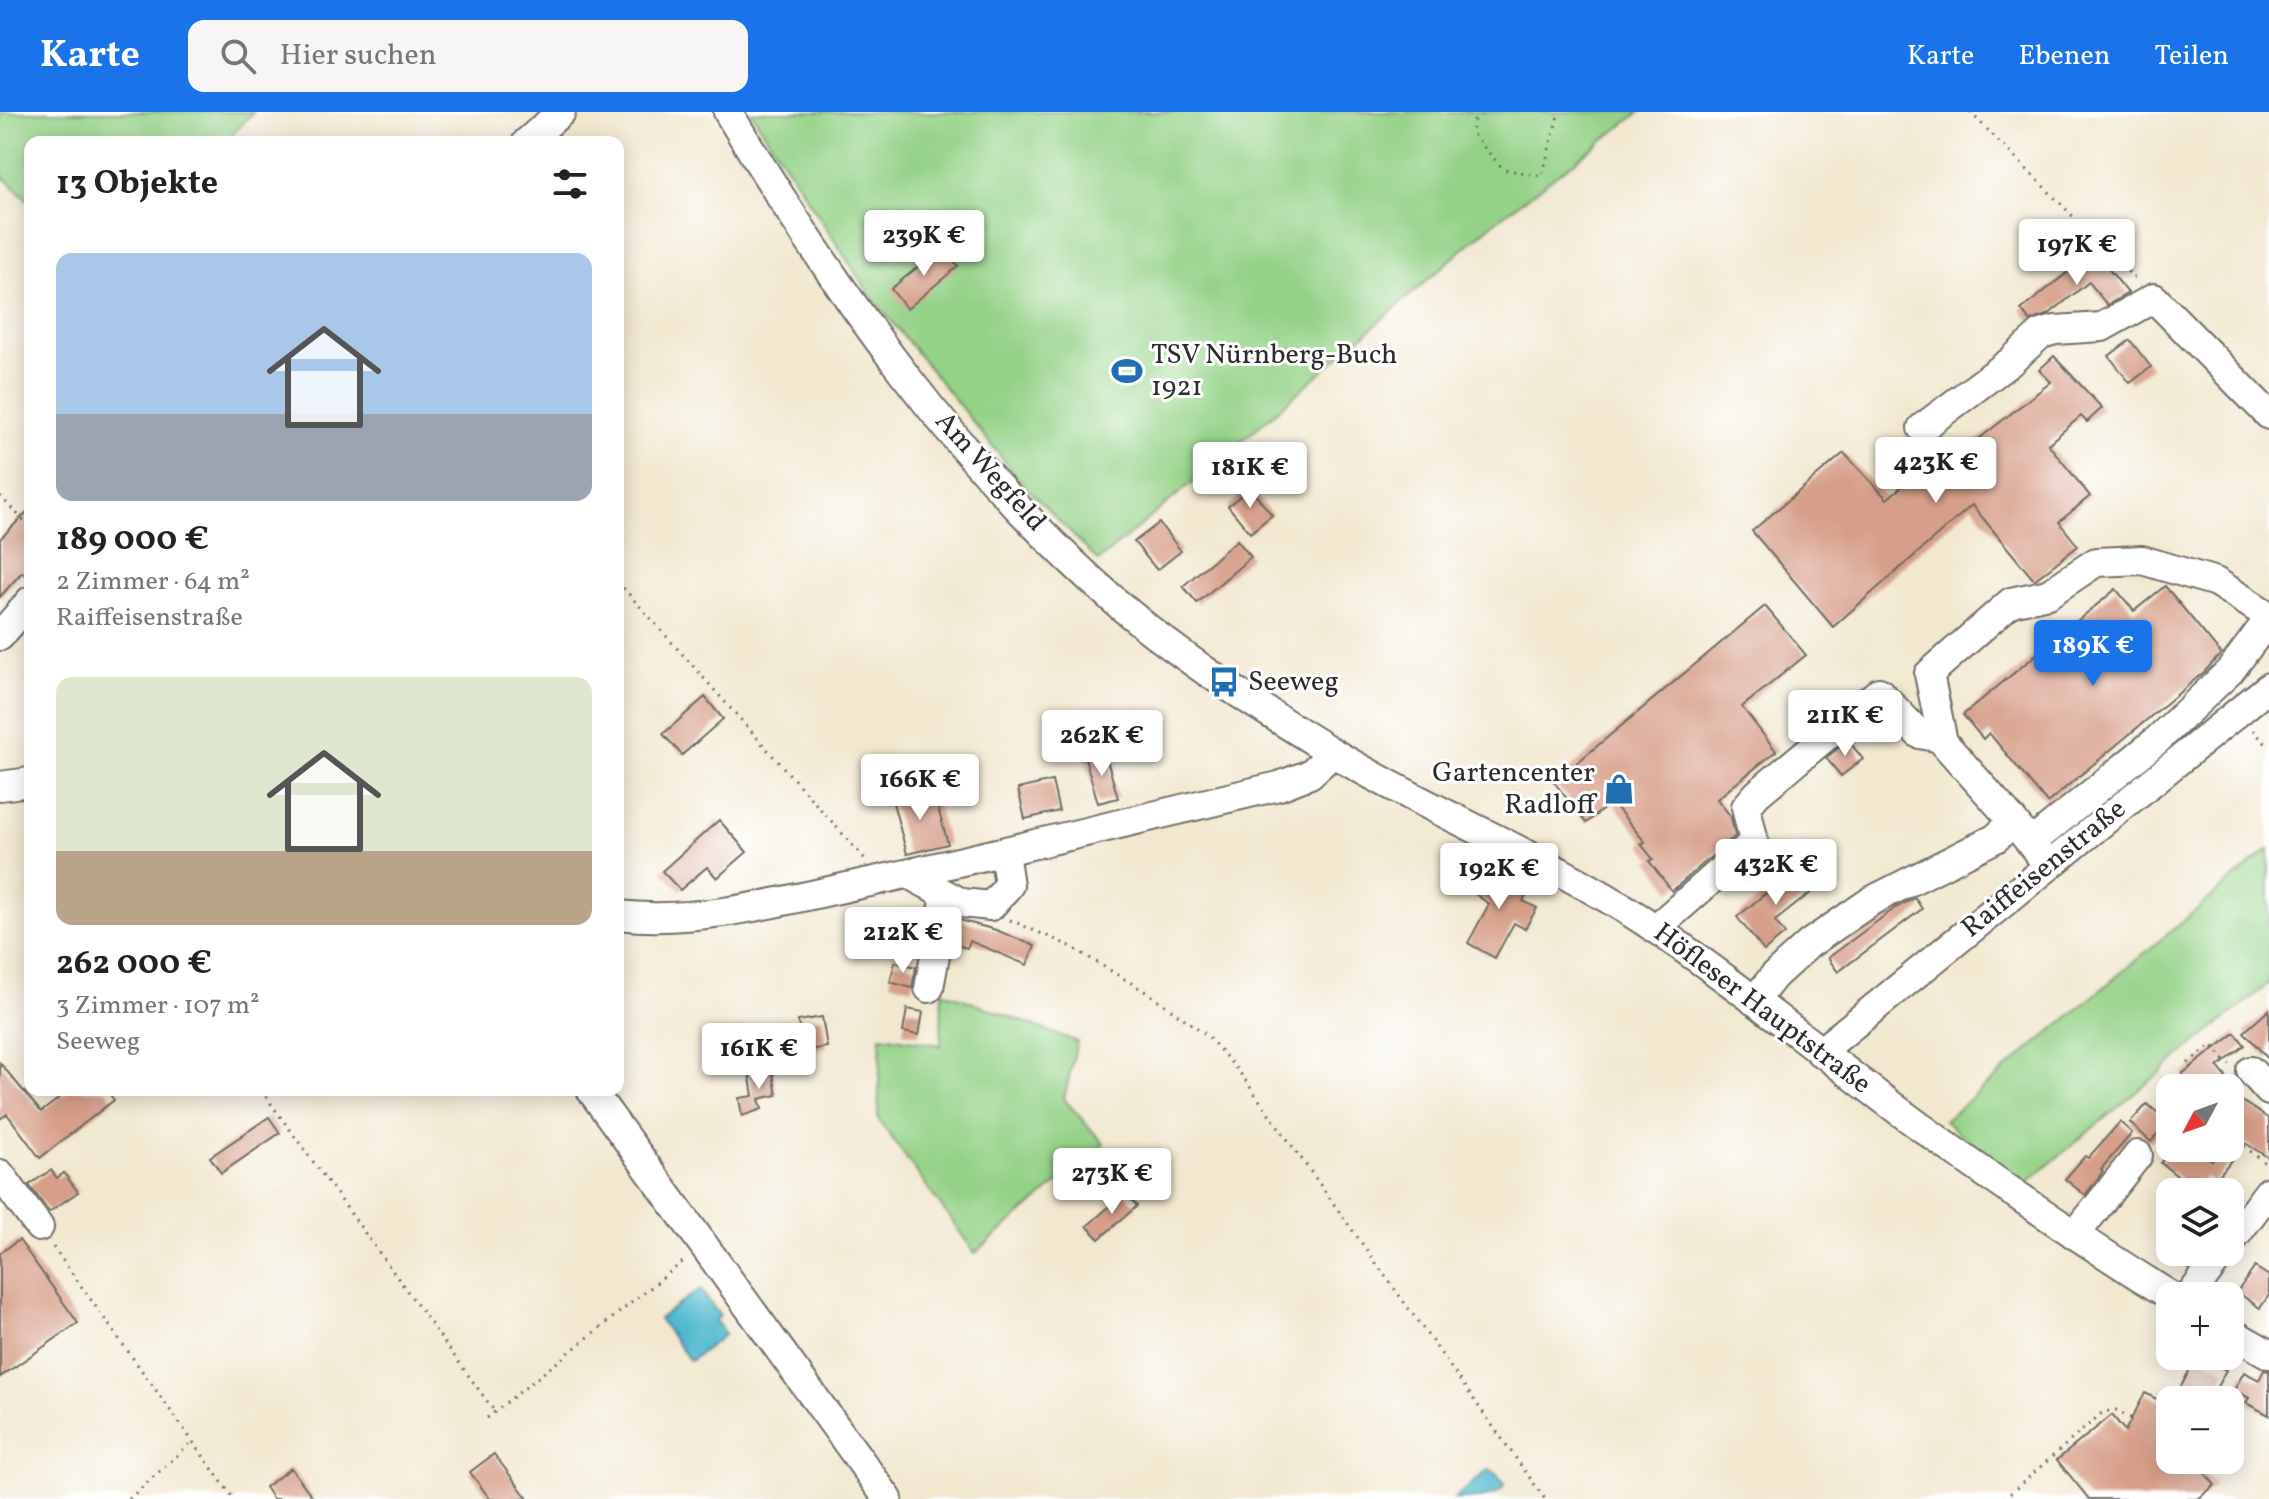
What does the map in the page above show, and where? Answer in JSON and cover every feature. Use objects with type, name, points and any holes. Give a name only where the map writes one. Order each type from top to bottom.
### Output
[{"type":"street","points":[[534,136],[561,112]]},
{"type":"street","name":"Am Wegfeld","points":[[728,112],[801,230],[854,306],[932,408],[1012,499],[1097,585],[1152,631],[1333,753]]},
{"type":"street","points":[[1922,428],[2010,362],[2041,334],[2102,327],[2154,298],[2269,415]]},
{"type":"street","points":[[2142,560],[2216,582],[2269,618],[2230,671],[2040,854],[1942,738],[1929,674],[2011,602],[2048,594],[2096,562],[2142,560]]},
{"type":"street","points":[[0,636],[24,608]]},
{"type":"street","name":"Raiffeisenstraße","points":[[1820,1052],[2040,854],[2269,687]]},
{"type":"street","points":[[1655,929],[1754,842],[1746,807],[1757,794],[1879,692],[1919,734],[1942,738]]},
{"type":"street","points":[[624,916],[641,918],[746,909],[1004,852],[1295,781],[1310,774],[1333,753]]},
{"type":"street","name":"Höfleser Hauptstraße","points":[[1333,753],[1580,884],[1655,929],[1912,1121],[2075,1235],[2156,1286]]},
{"type":"street","points":[[0,786],[24,783]]},
{"type":"street","points":[[1754,1001],[1774,976],[1809,944],[1871,901],[1996,838],[2013,821]]},
{"type":"street","points":[[908,874],[962,903],[991,906],[1009,885],[1004,852]]},
{"type":"street","points":[[929,988],[946,895]]},
{"type":"street","points":[[595,1096],[888,1499]]},
{"type":"street","points":[[2075,1235],[2138,1155]]},
{"type":"street","points":[[0,1174],[39,1227]]},
{"type":"street","points":[[2244,1224],[2269,1191]]},
{"type":"street","points":[[2244,1340],[2269,1354]]},
{"type":"path","points":[[1476,112],[1471,132],[1503,169],[1542,176],[1559,112]]},
{"type":"path","points":[[1970,112],[2154,298]]},
{"type":"path","points":[[0,496],[24,521]]},
{"type":"path","points":[[624,589],[864,857],[874,881]]},
{"type":"path","points":[[991,906],[1005,918],[1070,946],[1151,995],[1207,1035],[1240,1073],[1545,1499]]},
{"type":"path","points":[[2188,1063],[2212,1045],[2226,1062],[2260,1081]]},
{"type":"path","points":[[265,1096],[495,1412]]},
{"type":"path","points":[[2244,1146],[2269,1166]]},
{"type":"path","points":[[39,1227],[234,1499]]},
{"type":"path","points":[[487,1418],[704,1246]]},
{"type":"path","points":[[2004,1499],[2103,1412],[2116,1410],[2136,1421]]},
{"type":"path","points":[[129,1499],[193,1441]]},
{"type":"green space","points":[[1,112],[253,112],[231,136],[24,136],[24,196],[0,174]]},
{"type":"green space","name":"TSV Nürnberg-Buch 1921","points":[[751,112],[1640,112],[1493,223],[1235,447],[1098,561],[1023,484],[870,295]]},
{"type":"green space","points":[[2269,849],[2269,983],[2025,1184],[1944,1121]]},
{"type":"green space","points":[[942,991],[1077,1042],[1064,1099],[1104,1144],[975,1253],[878,1119],[881,1036],[941,1045]]},
{"type":"water","points":[[700,1289],[720,1316],[715,1320],[725,1334],[690,1361],[659,1319]]},
{"type":"water","points":[[1488,1470],[1492,1470],[1505,1484],[1502,1489],[1484,1497],[1454,1499]]},
{"type":"building","points":[[942,247],[958,266],[907,309],[891,289]]},
{"type":"building","points":[[2094,251],[2128,293],[2107,305],[2089,282],[2049,314],[2030,321],[2021,310]]},
{"type":"building","points":[[2130,340],[2151,367],[2130,383],[2109,356]]},
{"type":"building","points":[[2054,356],[2102,408],[2087,422],[2081,416],[2048,444],[2090,496],[2059,522],[2078,546],[2034,580],[1972,505],[1833,627],[1752,531],[1844,453],[1887,499],[1943,452],[1951,461],[2051,382],[2039,370]]},
{"type":"building","points":[[1250,488],[1272,515],[1250,533],[1228,506]]},
{"type":"building","points":[[24,515],[24,574],[22,572],[0,597],[0,539]]},
{"type":"building","points":[[1159,523],[1181,551],[1157,570],[1134,542]]},
{"type":"building","points":[[1237,540],[1251,557],[1197,603],[1183,586]]},
{"type":"building","points":[[2165,586],[2221,654],[2204,672],[2047,803],[1989,733],[1983,739],[1963,715],[2116,589],[2134,611]]},
{"type":"building","points":[[1765,606],[1806,655],[1742,707],[1776,751],[1717,799],[1731,817],[1735,836],[1672,891],[1649,861],[1653,859],[1641,844],[1645,842],[1612,802],[1586,823],[1554,782]]},
{"type":"building","points":[[705,697],[723,719],[682,755],[663,734]]},
{"type":"building","points":[[1848,740],[1863,759],[1841,776],[1826,758]]},
{"type":"building","points":[[1105,753],[1118,798],[1098,803],[1085,758]]},
{"type":"building","points":[[1052,781],[1059,811],[1025,819],[1018,789]]},
{"type":"building","points":[[933,790],[948,844],[907,854],[892,799]]},
{"type":"building","points":[[719,820],[747,852],[717,878],[707,867],[680,890],[662,871]]},
{"type":"building","points":[[1491,863],[1505,873],[1501,879],[1528,893],[1523,901],[1537,908],[1525,929],[1514,923],[1495,958],[1468,943],[1489,904],[1471,891]]},
{"type":"building","points":[[1800,865],[1818,887],[1775,921],[1785,934],[1764,951],[1737,917]]},
{"type":"building","points":[[1915,898],[1922,909],[1838,972],[1828,958],[1895,908]]},
{"type":"building","points":[[959,920],[996,930],[1035,946],[1027,965],[970,941],[967,948],[954,944]]},
{"type":"building","points":[[895,962],[916,967],[912,988],[890,982]]},
{"type":"building","points":[[907,1009],[923,1012],[919,1035],[903,1032]]},
{"type":"building","points":[[2269,1010],[2269,1060],[2244,1032]]},
{"type":"building","points":[[822,1017],[827,1047],[803,1051],[798,1021]]},
{"type":"building","points":[[2235,1033],[2245,1045],[2218,1067],[2224,1074],[2182,1074]]},
{"type":"building","points":[[0,1063],[24,1092],[24,1096],[28,1096],[41,1112],[62,1096],[111,1096],[114,1100],[40,1158],[7,1114],[0,1119]]},
{"type":"building","points":[[772,1068],[777,1095],[759,1099],[762,1109],[742,1116],[739,1098],[753,1096],[749,1072]]},
{"type":"building","points":[[2244,1102],[2269,1119],[2269,1158],[2245,1143]]},
{"type":"building","points":[[2147,1104],[2156,1111],[2156,1136],[2151,1142],[2130,1123]]},
{"type":"building","points":[[269,1117],[280,1133],[221,1173],[210,1157]]},
{"type":"building","points":[[2120,1122],[2132,1133],[2101,1169],[2103,1171],[2085,1195],[2065,1179]]},
{"type":"building","points":[[2230,1162],[2217,1178],[2180,1178],[2161,1163]]},
{"type":"building","points":[[51,1170],[57,1178],[64,1173],[78,1192],[49,1212],[29,1185]]},
{"type":"building","points":[[1125,1193],[1137,1206],[1099,1239],[1087,1226]]},
{"type":"building","points":[[19,1240],[78,1323],[0,1377],[0,1253]]},
{"type":"building","points":[[2255,1267],[2269,1276],[2269,1295],[2260,1308],[2244,1297],[2244,1282]]},
{"type":"building","points":[[2190,1370],[2226,1370],[2217,1386],[2181,1386]]},
{"type":"building","points":[[2264,1370],[2269,1371],[2269,1415],[2246,1403],[2249,1398],[2244,1395],[2244,1386],[2236,1386],[2244,1372],[2259,1380]]},
{"type":"building","points":[[2145,1393],[2156,1399],[2156,1474],[2206,1474],[2215,1485],[2198,1499],[2089,1499],[2057,1460],[2112,1415],[2125,1431]]},
{"type":"building","points":[[494,1454],[528,1499],[490,1499],[470,1472]]},
{"type":"building","points":[[291,1468],[314,1499],[273,1499],[265,1487]]},
{"type":"place","name":"TSV Nürnberg-Buch 1921","points":[[1127,371]]},
{"type":"place","name":"Seeweg","points":[[1224,682]]},
{"type":"place","name":"Gartencenter Radloff","points":[[1619,789]]}]
